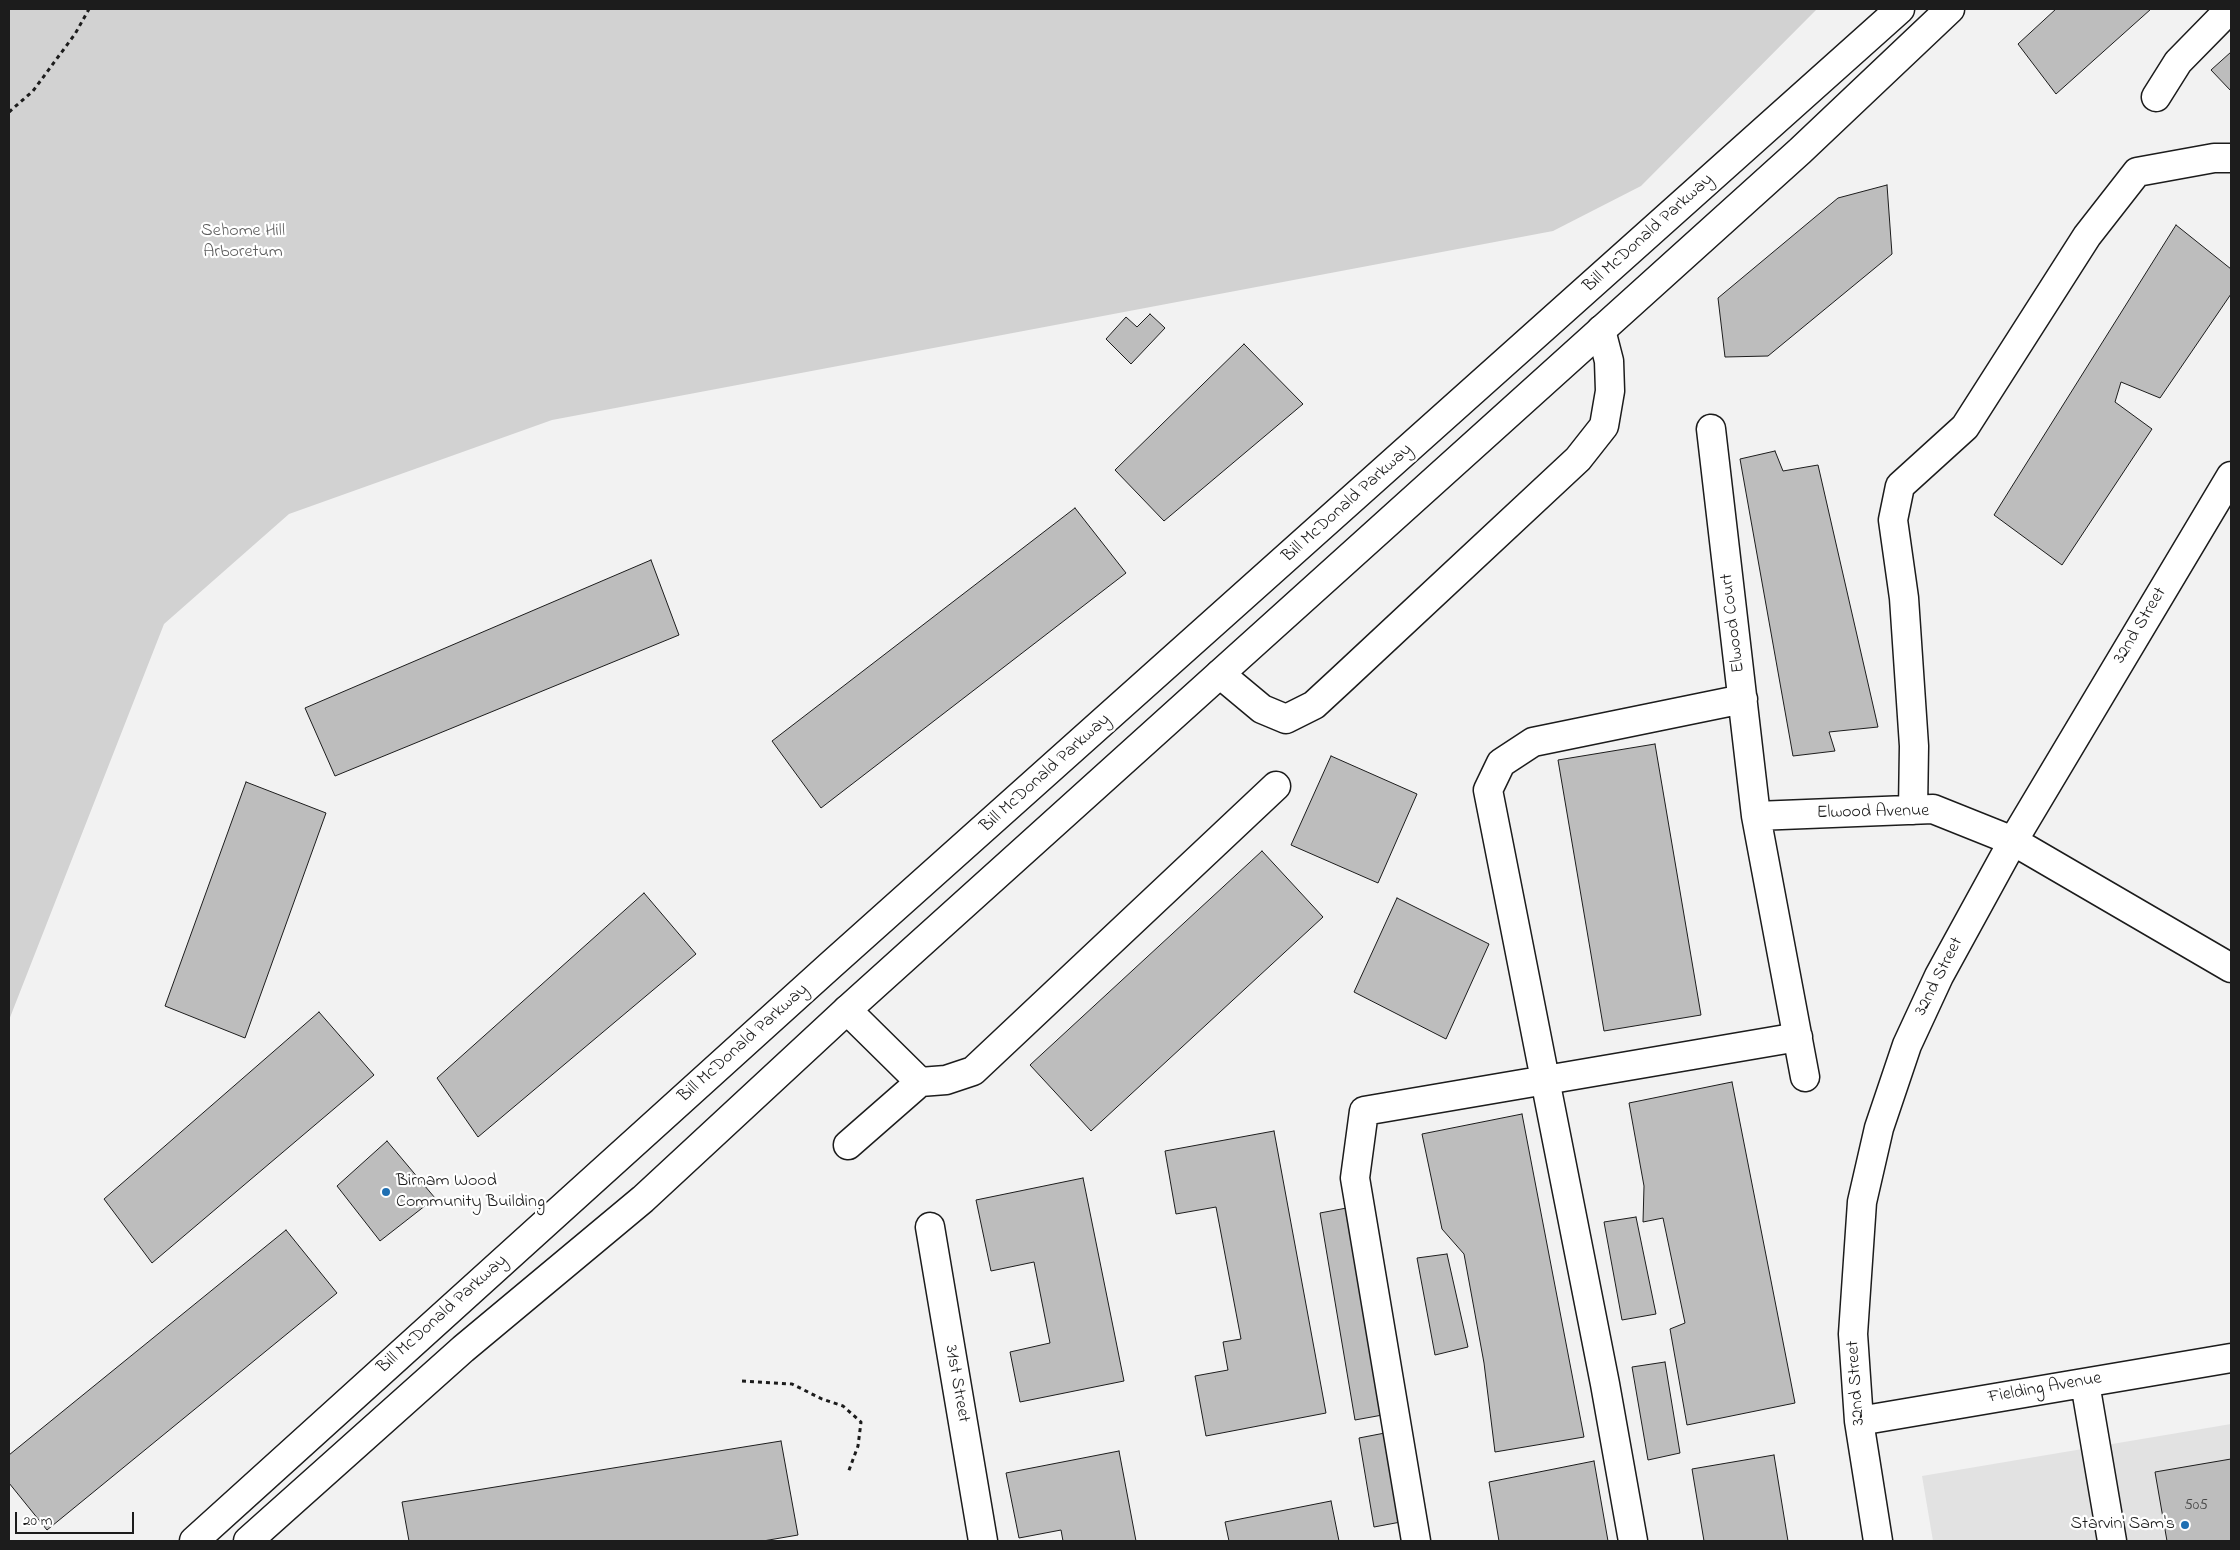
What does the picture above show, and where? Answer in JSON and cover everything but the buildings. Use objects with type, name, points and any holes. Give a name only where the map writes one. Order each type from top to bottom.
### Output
[{"type":"main road","name":"Bill McDonald Parkway","points":[[194,1541],[833,963],[1900,9]]},
{"type":"main road","points":[[248,1541],[463,1349],[643,1199],[847,1010],[1800,151],[1950,9]]},
{"type":"main road","points":[[2156,97],[2178,62],[2230,9]]},
{"type":"main road","points":[[1912,810],[1914,746],[1904,598],[1893,520],[1900,486],[1965,426],[2087,236],[2137,172],[2214,158],[2231,158]]},
{"type":"main road","points":[[1220,674],[1262,709],[1286,719],[1314,705],[1578,458],[1604,426],[1610,391],[1609,361],[1601,330]]},
{"type":"main road","name":"Elwood Court","points":[[1711,429],[1756,816],[1805,1077]]},
{"type":"main road","name":"32nd Street","points":[[1878,1541],[1858,1421],[1853,1334],[1862,1202],[1879,1128],[1907,1045],[1939,976],[2013,841],[2231,476]]},
{"type":"main road","points":[[1633,1541],[1605,1384],[1488,790],[1502,763],[1533,742],[1743,699]]},
{"type":"main road","points":[[848,1145],[920,1082],[946,1080],[973,1071],[1276,786]]},
{"type":"main road","name":"Elwood Avenue","points":[[1756,816],[1933,809],[2013,841],[2231,968]]},
{"type":"main road","points":[[847,1010],[920,1082]]},
{"type":"main road","points":[[1416,1541],[1355,1178],[1364,1111],[1545,1082],[1798,1037]]},
{"type":"main road","name":"31st Street","points":[[930,1226],[983,1541]]},
{"type":"main road","name":"Fielding Avenue","points":[[1858,1421],[2231,1358]]},
{"type":"main road","points":[[2085,1383],[2112,1541]]},
{"type":"path","points":[[9,112],[33,92],[75,34],[89,9]]},
{"type":"path","points":[[742,1381],[792,1384],[822,1399],[843,1406],[861,1422],[858,1446],[848,1473]]},
{"type":"shaded area","points":[[2231,1424],[2231,1541],[1933,1541],[1922,1476]]},
{"type":"green space","name":"Sehome Hill Arboretum","points":[[9,9],[1817,9],[1641,186],[1553,231],[552,420],[289,514],[164,624],[9,1020]]},
{"type":"place","name":"Birnam Wood Community Building","points":[[386,1192]]},
{"type":"place","name":"Starvin' Sam's","points":[[2185,1525]]}]
